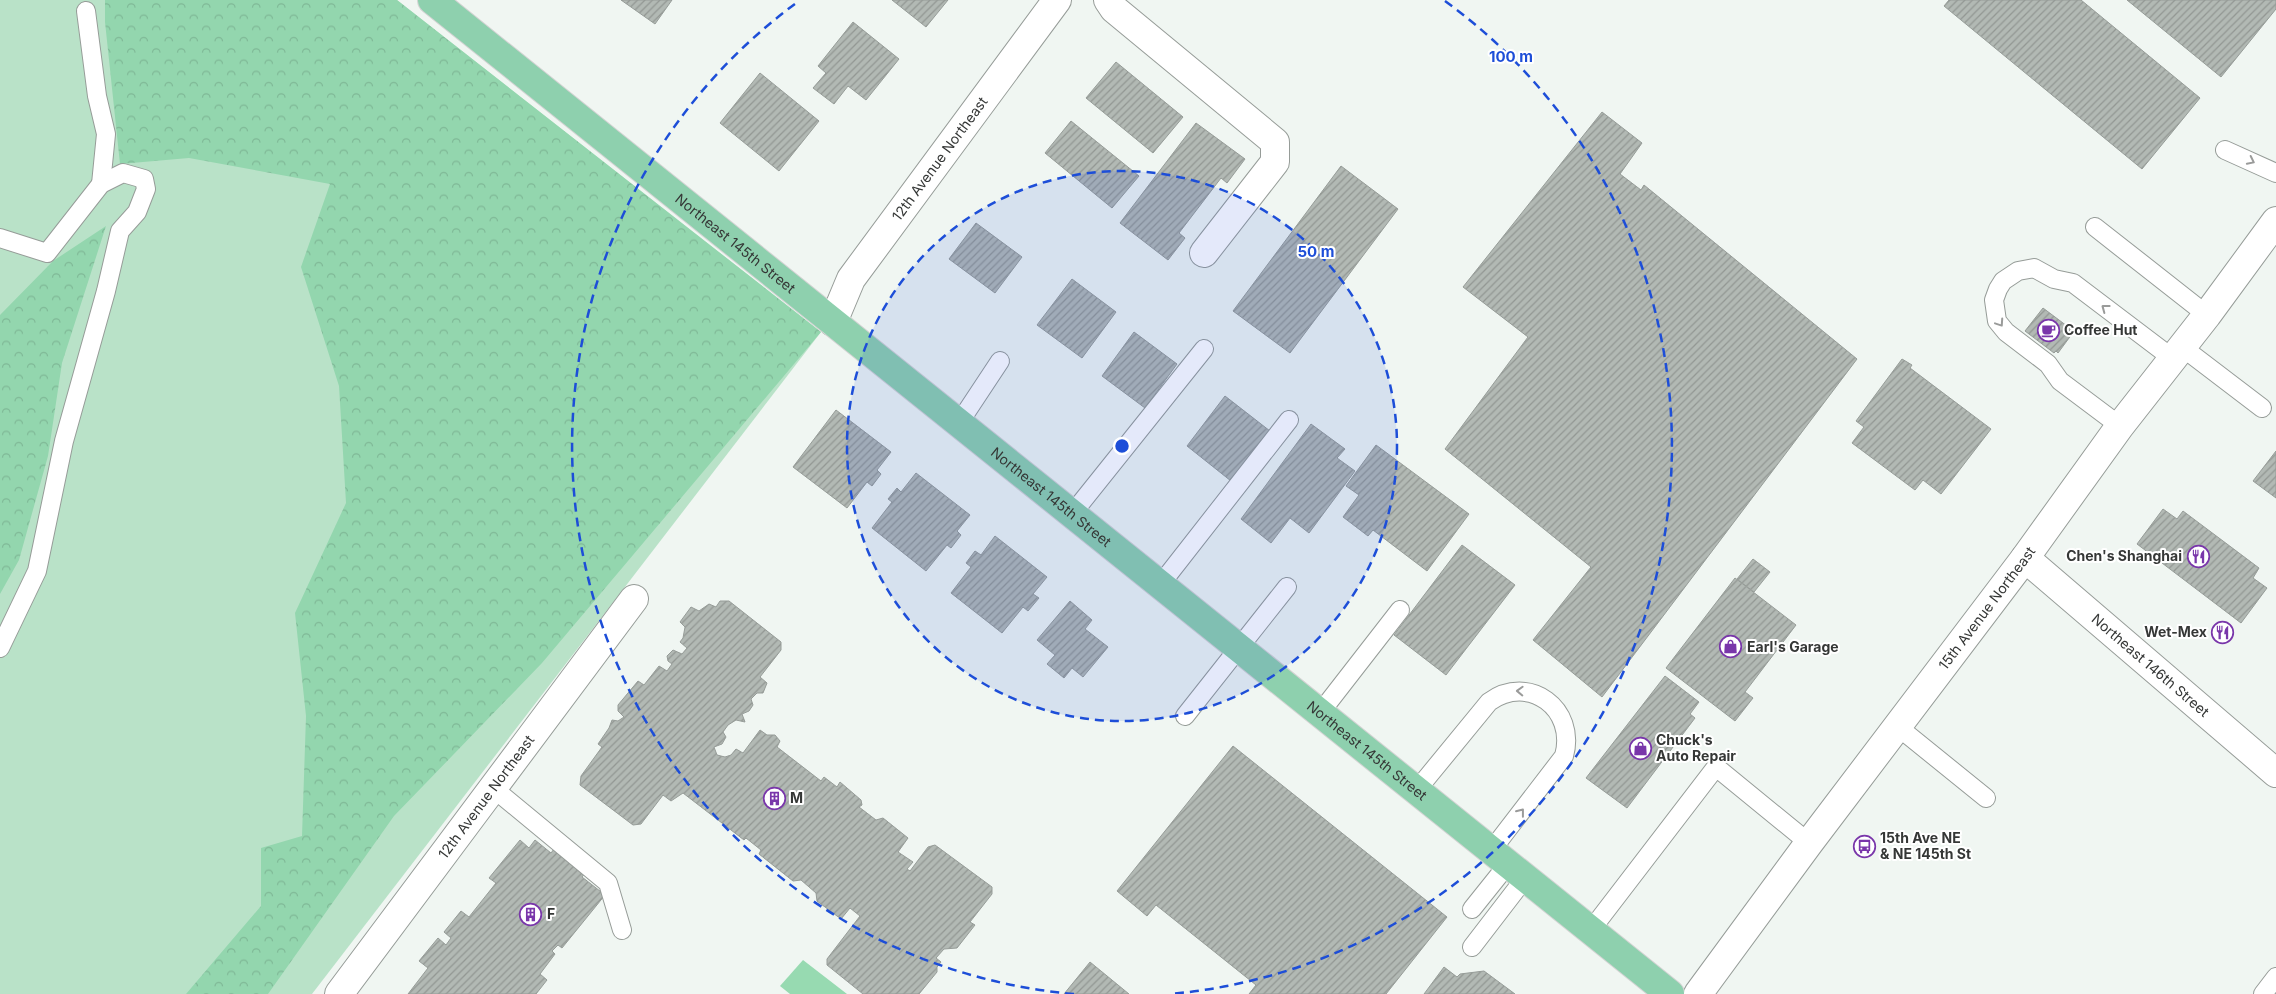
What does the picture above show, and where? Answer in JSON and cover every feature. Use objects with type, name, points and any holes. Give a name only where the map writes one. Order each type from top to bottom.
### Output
[{"type":"main road","name":"Northeast 145th Street","points":[[432,0],[1670,994]]},
{"type":"street","name":"12th Avenue Northeast","points":[[833,322],[852,279],[1057,0]]},
{"type":"street","points":[[1108,0],[1114,9],[1276,142],[1275,162],[1204,253]]},
{"type":"street","name":"15th Avenue Northeast","points":[[1698,994],[1809,843],[2024,558],[2120,426],[2207,315],[2276,221]]},
{"type":"street","name":"Northeast 146th Street","points":[[2024,558],[2276,773]]},
{"type":"street","name":"12th Avenue Northeast","points":[[339,994],[634,598]]},
{"type":"lane","points":[[86,11],[97,96],[106,134],[101,184]]},
{"type":"lane","points":[[2225,150],[2276,173]]},
{"type":"lane","points":[[0,238],[47,253],[101,184],[123,173],[144,179],[146,189],[137,212],[120,231],[106,291],[64,440],[38,571],[0,648]]},
{"type":"lane","points":[[2095,227],[2207,315]]},
{"type":"lane","points":[[2120,426],[2060,381],[2048,364],[2006,332],[1997,321],[1994,300],[2004,281],[2018,270],[2034,268],[2054,279],[2073,283],[2262,408]]},
{"type":"lane","points":[[1072,514],[1204,349]]},
{"type":"lane","points":[[959,423],[1000,361]]},
{"type":"lane","points":[[1160,585],[1289,420]]},
{"type":"lane","points":[[1185,716],[1287,587]]},
{"type":"lane","points":[[1320,713],[1400,610]]},
{"type":"lane","points":[[1416,791],[1489,702],[1499,694],[1521,690],[1535,693],[1556,710],[1567,729],[1564,756],[1508,864],[1472,947]]},
{"type":"lane","points":[[1897,726],[1986,798]]},
{"type":"lane","points":[[1591,930],[1716,767],[1809,843]]},
{"type":"lane","points":[[493,788],[608,883],[622,930]]},
{"type":"lane","points":[[1472,909],[1508,864]]},
{"type":"lane","points":[[2263,994],[2276,977]]},
{"type":"shaded area","points":[[0,0],[397,0],[821,332],[312,994],[0,994]]},
{"type":"shaded area","points":[[803,960],[847,994],[790,994],[780,986]]},
{"type":"green space","points":[[105,0],[397,0],[821,332],[542,663],[394,816],[268,994],[186,994],[261,906],[261,848],[302,836],[306,716],[295,613],[346,503],[339,386],[301,267],[330,184],[189,158],[120,164],[105,22]]},
{"type":"green space","points":[[106,226],[62,363],[48,456],[19,560],[0,594],[0,315],[53,261]]},
{"type":"building","points":[[621,0],[672,0],[655,24]]},
{"type":"building","points":[[892,0],[948,0],[926,27]]},
{"type":"building","points":[[1949,0],[2081,0],[2200,98],[2142,169],[1944,6]]},
{"type":"building","points":[[2127,0],[2276,0],[2276,9],[2221,77]]},
{"type":"building","points":[[853,22],[899,59],[866,100],[848,86],[834,104],[813,88],[826,73],[818,66]]},
{"type":"building","points":[[1116,62],[1183,117],[1153,153],[1086,98]]},
{"type":"building","points":[[760,73],[819,121],[779,171],[720,123]]},
{"type":"building","points":[[1602,112],[1642,143],[1620,174],[1641,190],[1644,185],[1857,359],[1602,697],[1533,640],[1591,567],[1445,449],[1528,337],[1463,287]]},
{"type":"building","points":[[1071,121],[1139,176],[1112,208],[1045,153]]},
{"type":"building","points":[[1196,123],[1245,159],[1227,183],[1221,178],[1179,233],[1185,238],[1168,260],[1120,223]]},
{"type":"building","points":[[1341,166],[1398,209],[1290,353],[1233,311]]},
{"type":"building","points":[[976,223],[1022,257],[995,293],[949,259]]},
{"type":"building","points":[[1072,279],[1116,312],[1082,358],[1037,325]]},
{"type":"building","name":"Coffee Hut","points":[[2043,308],[2071,329],[2070,332],[2072,334],[2058,353],[2056,351],[2054,353],[2025,331]]},
{"type":"building","points":[[1134,332],[1177,364],[1145,408],[1102,376]]},
{"type":"building","points":[[1902,359],[1912,365],[1910,368],[1991,429],[1941,494],[1923,480],[1915,490],[1852,443],[1864,427],[1856,421]]},
{"type":"building","points":[[1225,396],[1270,431],[1231,481],[1187,446]]},
{"type":"building","points":[[836,410],[891,452],[877,470],[881,474],[872,486],[867,482],[847,508],[793,467]]},
{"type":"building","points":[[1311,424],[1345,449],[1337,458],[1355,471],[1309,533],[1290,518],[1271,543],[1241,519]]},
{"type":"building","points":[[1376,445],[1469,514],[1427,571],[1373,530],[1368,536],[1343,517],[1359,495],[1346,486]]},
{"type":"building","points":[[2276,451],[2276,498],[2253,481]]},
{"type":"building","points":[[916,473],[970,515],[957,531],[961,535],[951,548],[947,545],[926,571],[872,528],[892,502],[888,499],[897,488],[901,492]]},
{"type":"building","name":"Chen's Shanghai","points":[[2163,509],[2177,519],[2183,511],[2259,568],[2253,578],[2267,588],[2241,623],[2137,544]]},
{"type":"building","points":[[995,536],[1047,577],[1033,594],[1039,598],[1028,611],[1023,607],[1002,633],[951,593],[971,567],[966,563],[975,551],[981,555]]},
{"type":"building","points":[[1462,545],[1515,585],[1446,675],[1394,635]]},
{"type":"building","points":[[1753,559],[1770,572],[1754,592],[1737,579]]},
{"type":"building","name":"Earl's Garage","points":[[1735,578],[1796,625],[1745,692],[1753,698],[1735,721],[1666,668]]},
{"type":"building","name":"M","points":[[720,601],[729,601],[781,642],[781,650],[760,677],[767,683],[763,693],[757,693],[751,699],[753,705],[749,711],[742,714],[745,722],[736,720],[728,725],[723,732],[726,737],[722,744],[714,747],[717,755],[725,757],[731,755],[736,749],[743,753],[760,730],[767,735],[775,735],[780,741],[777,747],[821,781],[824,777],[837,787],[840,782],[861,800],[862,805],[859,807],[876,820],[883,818],[908,838],[898,852],[913,862],[907,869],[910,871],[928,847],[935,845],[992,887],[992,894],[970,922],[975,925],[957,948],[944,949],[936,958],[941,962],[937,967],[937,972],[919,994],[863,994],[827,965],[827,959],[860,916],[850,908],[841,919],[817,901],[816,893],[801,880],[793,881],[759,854],[761,850],[746,838],[744,840],[683,793],[671,801],[663,795],[641,824],[633,825],[580,785],[581,776],[602,747],[598,744],[612,720],[618,721],[624,717],[618,711],[618,705],[638,681],[644,685],[659,666],[667,671],[672,664],[668,661],[667,656],[673,650],[682,654],[687,648],[680,642],[683,638],[685,627],[680,622],[691,607],[699,611],[709,604],[716,607]]},
{"type":"building","points":[[1070,601],[1092,620],[1085,629],[1108,647],[1083,677],[1072,668],[1064,678],[1047,664],[1055,655],[1037,640]]},
{"type":"building","name":"Chuck's Auto Repair","points":[[1665,676],[1699,702],[1690,714],[1695,718],[1627,808],[1586,778]]},
{"type":"building","points":[[1233,746],[1447,917],[1386,994],[1249,994],[1256,985],[1156,905],[1147,916],[1117,891]]},
{"type":"building","name":"F","points":[[520,840],[529,848],[535,840],[551,853],[554,849],[585,873],[582,877],[605,895],[562,948],[558,945],[552,951],[555,954],[540,974],[547,980],[536,994],[408,994],[428,968],[419,961],[438,938],[446,945],[451,938],[444,932],[461,911],[469,917],[496,883],[489,878]]},
{"type":"building","points":[[1090,962],[1129,994],[1064,994]]},
{"type":"building","points":[[1444,967],[1457,977],[1460,974],[1484,971],[1515,994],[1424,994]]},
{"type":"place","name":"Coffee Hut","points":[[2048,330]]},
{"type":"place","name":"Chen's Shanghai","points":[[2198,556]]},
{"type":"place","name":"Wet-Mex","points":[[2223,632]]},
{"type":"place","name":"Earl's Garage","points":[[1731,647]]},
{"type":"place","name":"Chuck's Auto Repair","points":[[1640,748]]},
{"type":"place","name":"M","points":[[774,798]]},
{"type":"place","name":"15th Ave NE & NE 145th St","points":[[1864,846]]},
{"type":"place","name":"F","points":[[531,914]]}]
